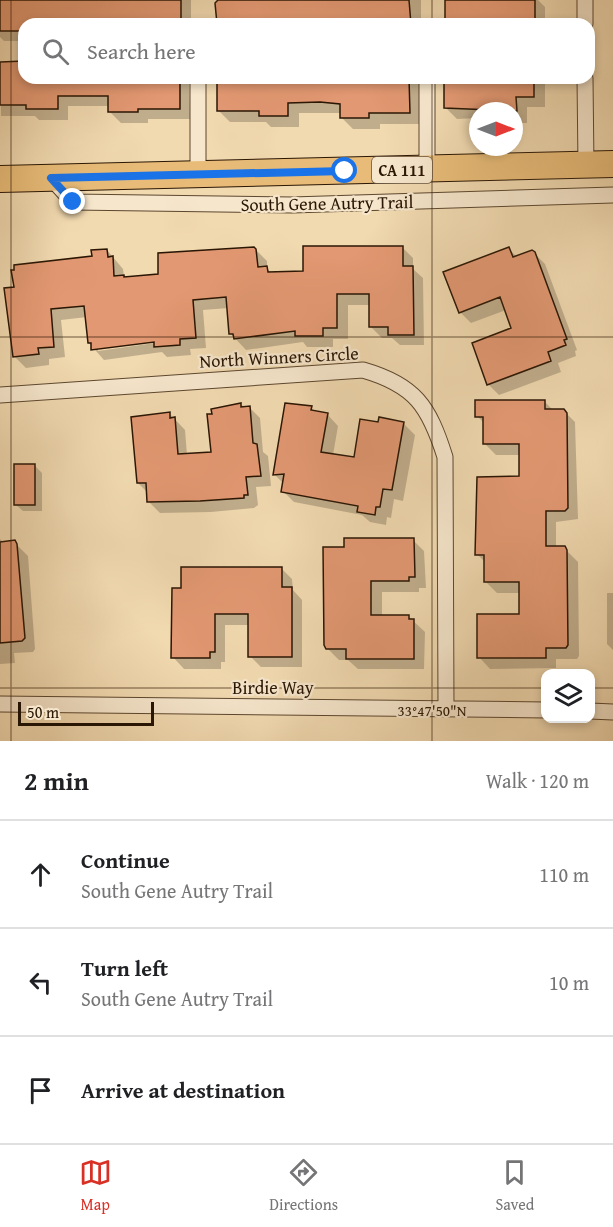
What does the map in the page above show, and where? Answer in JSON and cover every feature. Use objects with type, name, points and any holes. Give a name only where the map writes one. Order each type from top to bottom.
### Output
[{"type":"main road","name":"South Gene Autry Trail","points":[[0,179],[198,176],[613,164]]},
{"type":"street","points":[[585,0],[585,18]]},
{"type":"street","points":[[198,84],[198,176]]},
{"type":"street","points":[[427,84],[427,170]]},
{"type":"street","points":[[585,84],[586,166]]},
{"type":"street","name":"South Gene Autry Trail","points":[[51,178],[73,202],[292,205],[613,195]]},
{"type":"street","name":"North Winners Circle","points":[[0,395],[363,370],[390,378],[420,401],[435,427],[445,457],[446,707]]},
{"type":"street","name":"Birdie Way","points":[[0,704],[446,707],[541,710]]},
{"type":"street","points":[[595,711],[613,712]]},
{"type":"building","points":[[0,0],[181,0],[181,18],[18,18],[18,31],[0,31]]},
{"type":"building","points":[[218,0],[409,0],[410,18],[216,18],[215,3]]},
{"type":"building","points":[[445,0],[535,0],[535,18],[445,18]]},
{"type":"building","points":[[18,61],[18,84],[180,84],[180,109],[108,112],[108,96],[58,96],[58,109],[26,109],[26,105],[0,105],[0,62]]},
{"type":"building","points":[[217,84],[409,84],[410,113],[369,113],[369,118],[340,118],[340,104],[320,102],[288,103],[288,116],[259,116],[259,111],[217,111]]},
{"type":"building","points":[[444,84],[534,84],[534,97],[516,97],[516,102],[469,102],[469,109],[444,108]]},
{"type":"building","points":[[303,246],[403,246],[403,266],[413,266],[414,335],[388,335],[388,327],[369,327],[369,294],[337,294],[337,328],[323,328],[323,336],[295,336],[295,331],[234,339],[233,334],[229,334],[226,297],[193,300],[196,338],[180,339],[180,345],[154,347],[154,342],[91,350],[91,343],[88,343],[84,306],[51,309],[54,347],[38,348],[39,354],[13,357],[4,288],[14,287],[11,270],[14,270],[14,265],[92,256],[91,250],[107,249],[108,257],[113,256],[114,276],[124,275],[124,277],[158,274],[158,253],[254,247],[258,267],[267,266],[268,272],[303,271]]},
{"type":"building","points":[[509,247],[513,257],[532,250],[535,252],[567,339],[564,340],[566,345],[548,352],[551,361],[487,385],[472,343],[511,328],[500,297],[459,313],[443,272]]},
{"type":"building","points":[[475,400],[545,400],[545,409],[564,409],[567,413],[568,508],[565,511],[546,511],[546,546],[565,546],[567,550],[568,645],[566,648],[546,648],[546,658],[477,658],[477,614],[519,614],[519,582],[484,582],[484,555],[475,555],[477,477],[519,476],[519,444],[483,444],[483,417],[475,417]]},
{"type":"building","points":[[241,403],[241,407],[250,406],[253,443],[257,444],[261,476],[246,477],[248,495],[244,495],[244,498],[147,502],[146,483],[137,483],[131,417],[170,412],[170,418],[175,417],[178,454],[211,452],[207,414],[212,414],[211,409]]},
{"type":"building","points":[[285,403],[312,406],[311,410],[328,413],[321,452],[354,457],[360,419],[378,422],[379,417],[404,422],[392,490],[383,489],[380,507],[376,507],[375,515],[357,512],[358,506],[281,492],[284,474],[273,475]]},
{"type":"building","points":[[14,464],[35,464],[35,505],[14,505]]},
{"type":"building","points":[[344,538],[414,538],[415,577],[409,577],[409,581],[371,581],[371,615],[409,615],[409,619],[414,619],[414,659],[346,659],[346,649],[326,649],[324,645],[323,547],[344,547]]},
{"type":"building","points":[[15,540],[25,638],[22,641],[0,643],[0,542]]},
{"type":"building","points":[[181,567],[282,567],[282,587],[292,587],[292,657],[248,657],[248,614],[215,614],[215,652],[210,652],[210,658],[171,658],[172,588],[181,588]]},
{"type":"route","points":[[73,202],[51,178],[345,171]]}]
